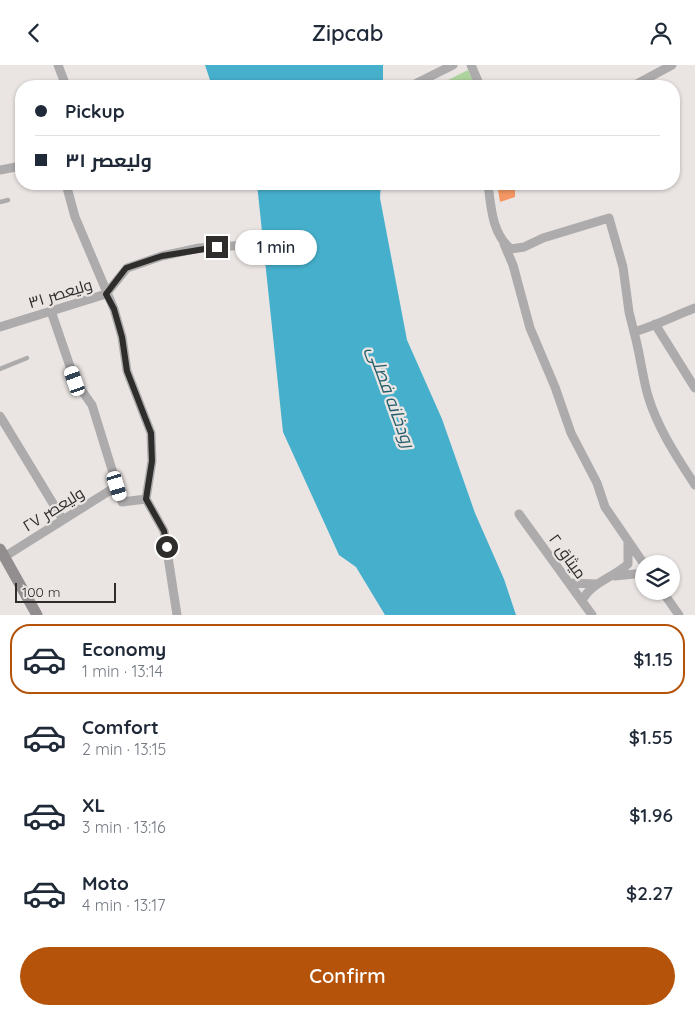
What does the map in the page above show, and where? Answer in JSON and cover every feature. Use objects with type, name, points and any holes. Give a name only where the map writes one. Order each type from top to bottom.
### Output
[{"type":"main road","points":[[2,553],[37,615]]},
{"type":"street","points":[[58,65],[64,80]]},
{"type":"street","points":[[423,80],[453,65]]},
{"type":"street","points":[[643,80],[672,65]]},
{"type":"street","points":[[473,67],[478,80]]},
{"type":"street","points":[[0,170],[15,167]]},
{"type":"street","points":[[68,190],[75,217],[106,294],[114,309],[122,337],[127,371],[151,433],[152,461],[146,499],[164,531],[178,615]]},
{"type":"street","points":[[489,190],[497,234],[504,244],[513,265],[530,327],[556,387],[571,433],[597,483],[605,507],[638,555]]},
{"type":"street","points":[[504,244],[511,249],[524,247],[543,238],[609,218],[622,267],[629,313],[648,396],[673,452],[695,485]]},
{"type":"street","name":"ولیعصر ۳۱","points":[[0,327],[106,294],[126,268],[162,256],[199,249],[264,244]]},
{"type":"street","points":[[634,332],[695,308]]},
{"type":"street","points":[[51,311],[75,381],[92,405],[122,502],[146,499]]},
{"type":"street","points":[[655,324],[695,389]]},
{"type":"street","points":[[0,416],[63,520]]},
{"type":"street","name":"ولیعصر ۲۷","points":[[2,553],[63,520],[117,486]]},
{"type":"street","name":"میثاق ۲","points":[[519,514],[592,615]]},
{"type":"street","points":[[613,577],[628,565],[628,541]]},
{"type":"street","points":[[582,601],[586,592],[600,583],[613,577],[635,573]]},
{"type":"street","points":[[569,583],[600,583]]},
{"type":"street","points":[[668,600],[679,615]]},
{"type":"lane","points":[[0,202],[8,201]]},
{"type":"lane","points":[[0,369],[27,358]]},
{"type":"green space","points":[[468,70],[473,80],[448,80]]},
{"type":"water","points":[[205,65],[383,65],[383,80],[210,80]]},
{"type":"water","name":"رودخانه فصلی","points":[[258,190],[381,190],[380,198],[407,340],[442,419],[475,513],[504,579],[516,615],[385,615],[356,567],[339,555],[283,432]]},
{"type":"building","points":[[498,190],[515,190],[515,197],[500,202]]},
{"type":"route","points":[[167,547],[164,531],[146,499],[152,461],[151,433],[127,371],[122,337],[114,309],[106,294],[126,268],[162,256],[217,247]]}]
